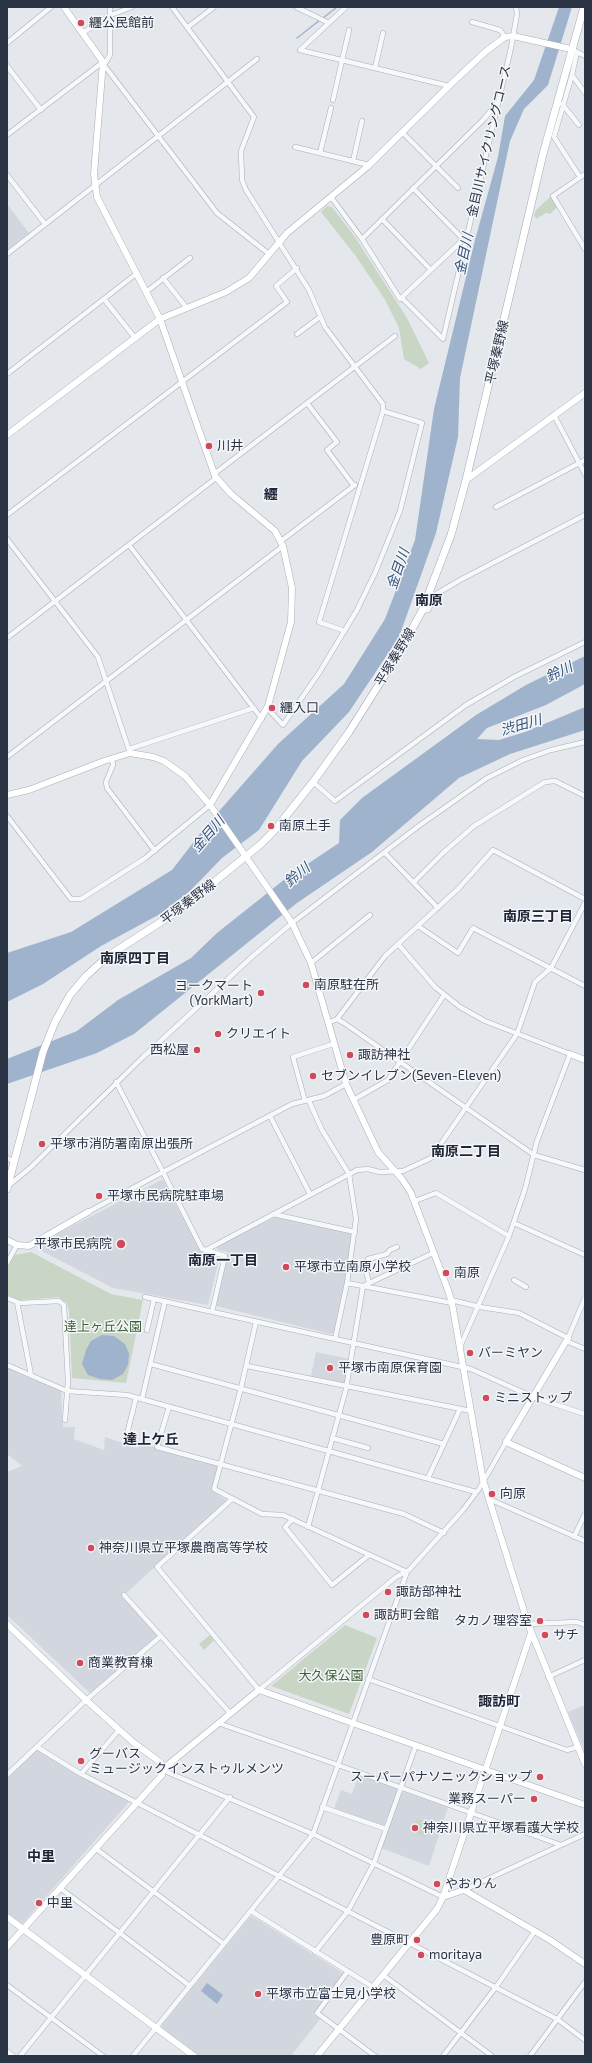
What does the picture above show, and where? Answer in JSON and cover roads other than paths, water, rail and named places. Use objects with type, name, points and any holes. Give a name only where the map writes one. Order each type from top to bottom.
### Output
[{"type":"main road","name":"平塚秦野線","points":[[7,1188],[43,1052],[54,1022],[70,995],[97,966],[118,949],[181,909],[247,856],[274,831],[313,782],[349,732],[382,680],[422,611],[449,541],[466,480],[543,154],[574,51],[584,7]]},
{"type":"street","points":[[7,43],[51,7]]},
{"type":"street","points":[[64,7],[84,32],[104,64],[217,213],[269,254]]},
{"type":"street","points":[[7,135],[104,64],[110,55],[110,7]]},
{"type":"street","points":[[84,32],[111,15],[132,7]]},
{"type":"street","points":[[172,7],[229,81],[254,117],[241,151],[242,180],[246,190],[310,290],[325,327],[384,404],[319,622],[345,631]]},
{"type":"street","points":[[188,27],[214,7]]},
{"type":"street","points":[[296,7],[328,23]]},
{"type":"street","points":[[346,7],[300,50],[449,86]]},
{"type":"street","points":[[516,7],[517,15]]},
{"type":"street","points":[[517,15],[520,7]]},
{"type":"street","name":"金目川サイクリングコース","points":[[402,298],[443,339],[465,238],[515,37],[517,15]]},
{"type":"street","points":[[472,22],[500,30],[505,37]]},
{"type":"street","points":[[333,100],[349,30]]},
{"type":"street","points":[[375,68],[383,33]]},
{"type":"street","points":[[7,436],[160,319],[186,307],[226,292],[242,283],[258,268],[278,242],[369,165],[485,52],[505,37],[515,37],[574,51],[585,56]]},
{"type":"street","points":[[574,51],[572,75],[562,104],[554,137],[583,176],[553,196],[585,249]]},
{"type":"street","points":[[7,254],[257,59]]},
{"type":"street","points":[[7,816],[71,899],[82,899],[135,866],[211,806],[267,708],[290,622],[292,588],[282,544],[269,524],[231,494],[215,476],[160,319],[100,203],[95,185],[94,174],[104,64]]},
{"type":"street","points":[[7,66],[40,110]]},
{"type":"street","points":[[572,75],[585,93]]},
{"type":"street","points":[[362,239],[484,119],[498,102]]},
{"type":"street","points":[[562,104],[579,125]]},
{"type":"street","points":[[320,153],[331,108]]},
{"type":"street","points":[[353,161],[362,121]]},
{"type":"street","points":[[402,132],[458,188]]},
{"type":"street","points":[[295,147],[369,165]]},
{"type":"street","points":[[7,175],[45,224]]},
{"type":"street","points":[[331,198],[362,239],[400,299],[465,238],[413,188]]},
{"type":"street","points":[[382,219],[431,270]]},
{"type":"street","points":[[146,292],[190,258]]},
{"type":"street","points":[[7,515],[287,302],[276,286],[297,268]]},
{"type":"street","points":[[7,374],[136,274]]},
{"type":"street","points":[[163,278],[186,307]]},
{"type":"street","points":[[104,299],[135,338]]},
{"type":"street","points":[[297,334],[320,317]]},
{"type":"street","points":[[7,638],[129,545],[307,403],[395,336]]},
{"type":"street","points":[[466,480],[585,393]]},
{"type":"street","points":[[307,403],[337,442],[327,450],[354,486]]},
{"type":"street","points":[[267,708],[283,724],[319,673],[345,631],[375,573],[397,518],[422,423],[382,411]]},
{"type":"street","points":[[554,415],[585,474]]},
{"type":"street","points":[[496,507],[585,460]]},
{"type":"street","points":[[7,757],[187,620],[361,481]]},
{"type":"street","points":[[422,611],[428,610],[438,593],[585,515]]},
{"type":"street","points":[[7,539],[98,657],[130,751]]},
{"type":"street","points":[[129,545],[262,718]]},
{"type":"street","points":[[313,782],[335,801],[466,705],[514,677],[585,642]]},
{"type":"street","points":[[7,795],[29,790],[130,751],[254,708]]},
{"type":"street","points":[[7,1188],[35,1163],[116,1082],[291,921],[385,853],[420,825],[487,778],[523,760],[551,750],[585,742]]},
{"type":"street","points":[[130,751],[153,757],[175,767],[185,776],[211,806],[291,921],[311,963],[346,1084],[378,1152],[407,1186],[415,1201],[452,1301],[483,1480],[531,1633],[585,1764]]},
{"type":"street","points":[[112,759],[113,765],[106,782],[107,788],[155,850]]},
{"type":"street","points":[[414,882],[443,853],[474,826],[545,782],[555,781],[585,796]]},
{"type":"street","points":[[328,1024],[337,1019],[380,962],[438,908],[440,904],[460,888],[493,850],[585,899]]},
{"type":"street","points":[[385,853],[438,908]]},
{"type":"street","points":[[206,1250],[349,1174],[362,1169],[379,1172],[403,1171],[431,1158],[517,1034],[535,982],[551,968],[585,903]]},
{"type":"street","points":[[311,963],[370,915]]},
{"type":"street","points":[[418,926],[458,953],[473,928],[585,986]]},
{"type":"street","points":[[398,944],[444,996],[475,1016],[585,1060]]},
{"type":"street","points":[[354,1100],[388,1080],[444,996]]},
{"type":"street","points":[[337,1019],[534,1155],[585,1170]]},
{"type":"street","points":[[334,1044],[293,1057],[307,1101],[322,1130],[349,1174],[356,1220],[347,1283],[335,1339]]},
{"type":"street","points":[[460,1347],[480,1307],[510,1236],[537,1141],[570,1054]]},
{"type":"street","points":[[116,1082],[202,1249],[225,1256],[212,1312]]},
{"type":"street","points":[[7,1240],[17,1245],[29,1246],[88,1212],[292,1104],[307,1101],[332,1092],[346,1084]]},
{"type":"street","points":[[270,1116],[310,1194]]},
{"type":"street","points":[[7,1158],[15,1162]]},
{"type":"street","points":[[415,1201],[436,1193],[510,1236]]},
{"type":"street","points":[[273,1214],[355,1232]]},
{"type":"street","points":[[514,1223],[585,1255]]},
{"type":"street","points":[[7,1263],[17,1245]]},
{"type":"street","points":[[368,1283],[366,1271],[368,1259],[386,1254],[390,1250],[397,1248]]},
{"type":"street","points":[[363,1286],[433,1253]]},
{"type":"street","points":[[514,1280],[526,1286]]},
{"type":"street","points":[[347,1283],[519,1313],[585,1349]]},
{"type":"street","points":[[308,1527],[346,1386],[363,1286]]},
{"type":"street","points":[[7,1298],[17,1302],[59,1300],[64,1305],[66,1311],[67,1391],[65,1420]]},
{"type":"street","points":[[145,1298],[165,1301],[464,1367],[533,1397],[585,1414]]},
{"type":"street","points":[[7,1947],[162,1775],[164,1768],[396,1577],[407,1572],[444,1533],[476,1492],[533,1397],[567,1340],[585,1298]]},
{"type":"street","points":[[147,1330],[154,1299]]},
{"type":"street","points":[[142,1399],[165,1301]]},
{"type":"street","points":[[17,1302],[31,1375]]},
{"type":"street","points":[[256,1322],[247,1366],[214,1489],[262,1514],[283,1515],[407,1572]]},
{"type":"street","points":[[151,1364],[444,1444]]},
{"type":"street","points":[[7,1365],[67,1391],[127,1395],[476,1492]]},
{"type":"street","points":[[247,1366],[472,1411]]},
{"type":"street","points":[[126,1434],[136,1398]]},
{"type":"street","points":[[170,1407],[157,1447],[404,1514],[444,1533]]},
{"type":"street","points":[[428,1478],[460,1409]]},
{"type":"street","points":[[332,1438],[368,1448]]},
{"type":"street","points":[[506,1442],[585,1478]]},
{"type":"street","points":[[232,1499],[157,1567],[259,1690],[585,1805]]},
{"type":"street","points":[[489,1499],[585,1541]]},
{"type":"street","points":[[574,1537],[585,1514]]},
{"type":"street","points":[[293,1520],[285,1527],[332,1585],[369,1554]]},
{"type":"street","points":[[133,2056],[314,1834],[322,1807],[407,1572]]},
{"type":"street","points":[[124,1595],[230,1713]]},
{"type":"street","points":[[528,1624],[577,1622],[585,1625]]},
{"type":"street","points":[[7,1624],[119,1730],[160,1762],[167,1772],[230,1797],[314,1834],[443,1897],[464,1890],[585,1834]]},
{"type":"street","points":[[318,2056],[437,1909],[443,1897],[531,1633]]},
{"type":"street","points":[[7,1775],[86,1700],[161,1636]]},
{"type":"street","points":[[548,1676],[585,1660]]},
{"type":"street","points":[[368,1679],[567,1750],[578,1747]]},
{"type":"street","points":[[218,1723],[561,1845]]},
{"type":"street","points":[[81,1774],[119,1730]]},
{"type":"street","points":[[315,1952],[348,1912],[374,1863],[416,1745]]},
{"type":"street","points":[[37,1747],[81,1774],[199,1836],[558,2019],[585,2040]]},
{"type":"street","points":[[20,2056],[230,1797]]},
{"type":"street","points":[[322,1807],[386,1830]]},
{"type":"street","points":[[95,1848],[224,1944]]},
{"type":"street","points":[[60,1888],[190,1986]]},
{"type":"street","points":[[464,1890],[535,1931],[585,1964]]},
{"type":"street","points":[[251,1911],[373,1987]]},
{"type":"street","points":[[7,1917],[194,2056]]},
{"type":"street","points":[[443,2056],[496,1987],[535,1931]]},
{"type":"street","points":[[348,1971],[317,2013],[375,2056]]},
{"type":"street","points":[[383,1975],[492,2056]]},
{"type":"street","points":[[530,2056],[585,1982]]},
{"type":"street","points":[[7,1985],[103,2056]]},
{"type":"street","points":[[7,2052],[13,2056]]},
{"type":"water","name":"金目川","points":[[559,7],[572,7],[548,85],[524,109],[510,141],[460,378],[458,437],[436,533],[399,637],[349,712],[302,761],[259,830],[222,858],[190,891],[160,914],[101,946],[43,984],[7,1002],[7,953],[71,932],[172,870],[206,826],[278,744],[344,684],[385,619],[415,540],[434,409],[475,240],[498,157],[505,116],[534,80]]},
{"type":"water","name":"鈴川","points":[[585,656],[585,684],[546,705],[487,728],[477,739],[499,740],[525,732],[585,707],[585,730],[510,754],[459,778],[372,852],[297,903],[134,1034],[97,1053],[7,1084],[7,1059],[77,1031],[118,1000],[191,958],[217,933],[285,879],[339,843],[340,820],[362,798],[476,715],[526,685]]},
{"type":"water","points":[[102,1335],[114,1336],[125,1344],[129,1354],[128,1365],[123,1374],[112,1380],[100,1379],[88,1375],[82,1364],[86,1350],[91,1341]]},
{"type":"water","points":[[207,1983],[223,1995],[217,2004],[201,1991]]},
{"type":"waterway","points":[[323,18],[337,7]]},
{"type":"waterway","points":[[297,38],[320,20]]},
{"type":"place","name":"纒公民館前","points":[[81,23]]},
{"type":"place","name":"川井","points":[[209,446]]},
{"type":"place","name":"纒入口","points":[[272,708]]},
{"type":"place","name":"南原土手","points":[[271,826]]},
{"type":"place","name":"南原駐在所","points":[[306,985]]},
{"type":"place","name":"ヨークマート (YorkMart)","points":[[261,993]]},
{"type":"place","name":"クリエイト","points":[[218,1034]]},
{"type":"place","name":"西松屋","points":[[197,1050]]},
{"type":"place","name":"諏訪神社","points":[[350,1055]]},
{"type":"place","name":"セブンイレブン(Seven-Eleven)","points":[[313,1076]]},
{"type":"place","name":"平塚市消防署南原出張所","points":[[42,1144]]},
{"type":"place","name":"平塚市民病院駐車場","points":[[99,1196]]},
{"type":"place","name":"平塚市民病院","points":[[121,1244]]},
{"type":"place","name":"平塚市立南原小学校","points":[[286,1267]]},
{"type":"place","name":"南原","points":[[446,1273]]},
{"type":"place","name":"バーミヤン","points":[[470,1353]]},
{"type":"place","name":"平塚市南原保育園","points":[[330,1368]]},
{"type":"place","name":"ミニストップ","points":[[486,1398]]},
{"type":"place","name":"向原","points":[[492,1494]]},
{"type":"place","name":"神奈川県立平塚農商高等学校","points":[[91,1548]]},
{"type":"place","name":"諏訪部神社","points":[[388,1592]]},
{"type":"place","name":"諏訪町会館","points":[[366,1615]]},
{"type":"place","name":"タカノ理容室","points":[[540,1621]]},
{"type":"place","name":"サチ","points":[[545,1635]]},
{"type":"place","name":"商業教育棟","points":[[80,1663]]},
{"type":"place","name":"グーバス ミュージックインストゥルメンツ","points":[[81,1761]]},
{"type":"place","name":"スーパーパナソニックショップ","points":[[540,1777]]},
{"type":"place","name":"業務スーパー","points":[[534,1799]]},
{"type":"place","name":"神奈川県立平塚看護大学校","points":[[415,1828]]},
{"type":"place","name":"やおりん","points":[[437,1884]]},
{"type":"place","name":"中里","points":[[39,1903]]},
{"type":"place","name":"豊原町","points":[[417,1940]]},
{"type":"place","name":"moritaya","points":[[421,1955]]},
{"type":"place","name":"平塚市立富士見小学校","points":[[258,1994]]},
{"type":"district","name":"纒","points":[[271,494]]},
{"type":"district","name":"南原","points":[[429,600]]},
{"type":"district","name":"南原三丁目","points":[[538,916]]},
{"type":"district","name":"南原四丁目","points":[[135,958]]},
{"type":"district","name":"南原二丁目","points":[[466,1151]]},
{"type":"district","name":"南原一丁目","points":[[223,1260]]},
{"type":"district","name":"達上ケ丘","points":[[151,1439]]},
{"type":"district","name":"諏訪町","points":[[499,1701]]},
{"type":"district","name":"中里","points":[[41,1856]]},
{"type":"water label","name":"渋田川","points":[[521,725]]},
{"type":"park label","name":"達上ヶ丘公園","points":[[103,1327]]},
{"type":"park label","name":"大久保公園","points":[[331,1676]]}]
